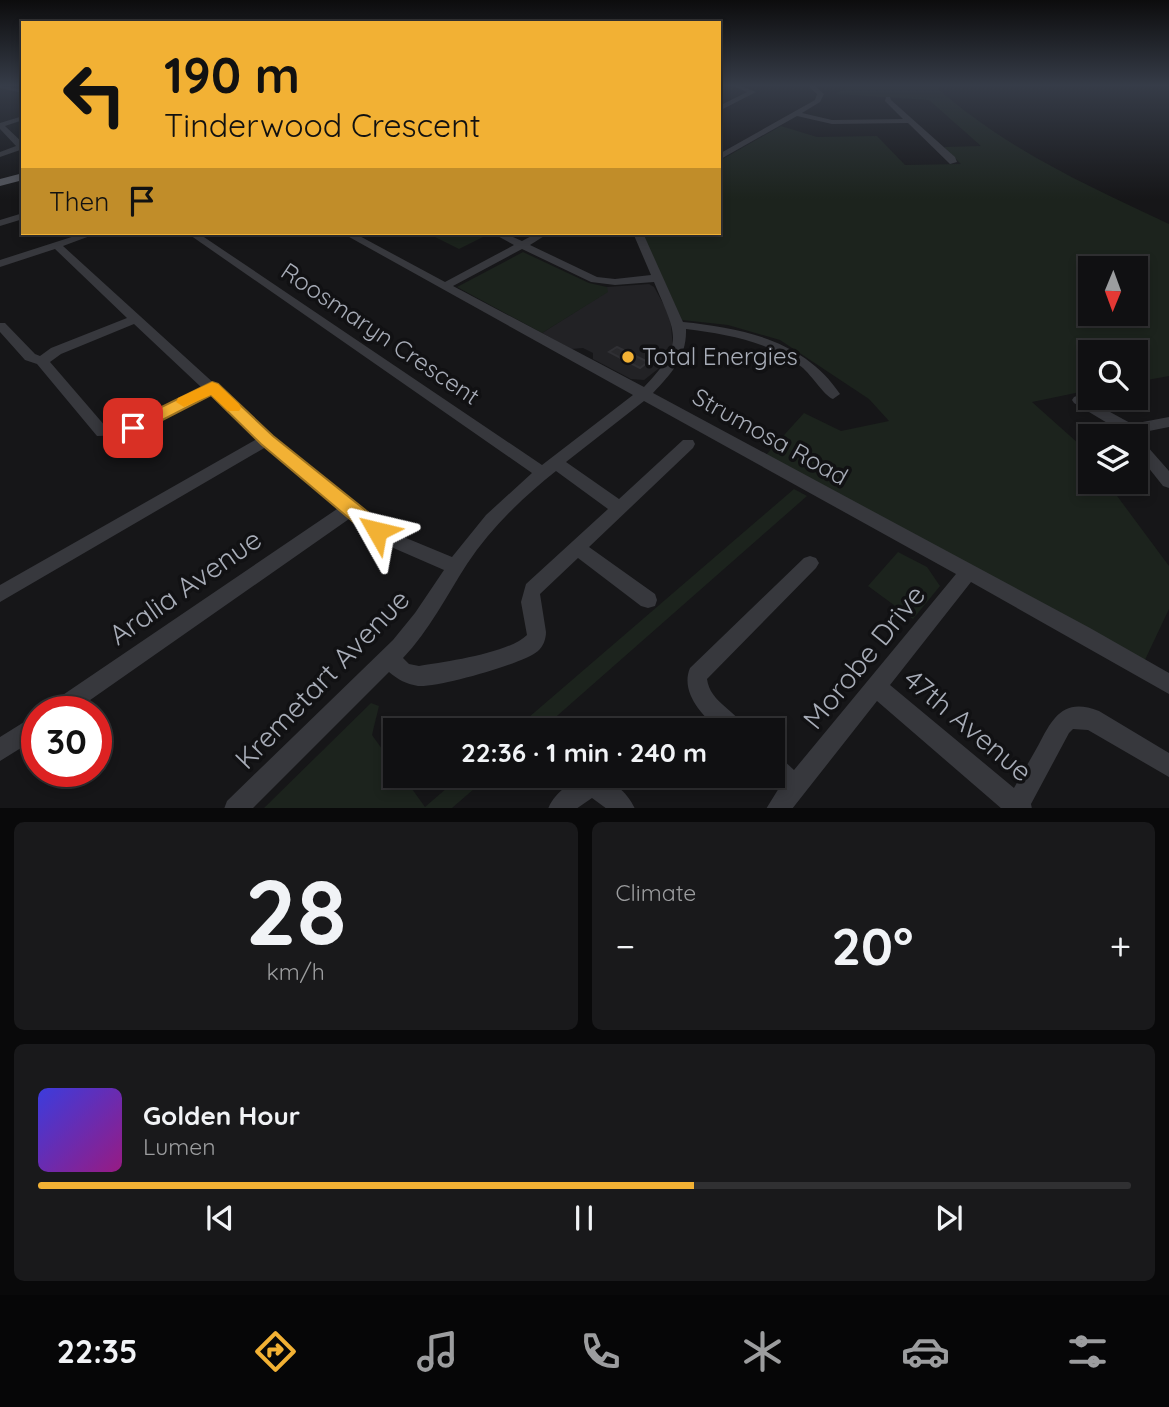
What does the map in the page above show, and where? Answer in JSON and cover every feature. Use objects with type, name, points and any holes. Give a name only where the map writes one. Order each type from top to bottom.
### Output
[{"type":"main road","points":[[0,183],[21,177]]},
{"type":"street","points":[[721,157],[779,124]]},
{"type":"street","points":[[912,124],[953,162]]},
{"type":"street","points":[[0,125],[21,146],[0,155]]},
{"type":"street","points":[[0,223],[21,217]]},
{"type":"street","points":[[0,264],[87,235]]},
{"type":"street","name":"Roosmaryn Crescent","points":[[195,235],[550,468],[619,508]]},
{"type":"street","name":"Strumosa Road","points":[[351,235],[1167,678]]},
{"type":"street","points":[[501,235],[600,281],[658,278]]},
{"type":"street","points":[[444,286],[540,235]]},
{"type":"street","name":"Kremetart Avenue","points":[[235,808],[388,659],[419,625],[456,566],[491,521],[550,468],[643,393],[676,360],[682,343],[679,325],[639,235]]},
{"type":"street","points":[[56,245],[267,440],[349,510],[388,538],[456,566]]},
{"type":"street","points":[[42,361],[56,351],[136,318]]},
{"type":"street","points":[[0,323],[30,357],[42,361],[102,432],[133,428],[212,387]]},
{"type":"street","points":[[679,325],[719,329],[772,344],[791,354],[821,377],[833,394]]},
{"type":"street","points":[[1094,410],[1115,424]]},
{"type":"street","points":[[1148,425],[1169,422]]},
{"type":"street","points":[[0,594],[267,440]]},
{"type":"street","points":[[388,659],[404,672],[419,676],[526,650],[535,642],[537,636],[530,600],[532,590],[688,444]]},
{"type":"street","points":[[1148,455],[1169,482]]},
{"type":"street","name":"Aralia Avenue","points":[[78,696],[349,510]]},
{"type":"street","points":[[578,549],[648,600]]},
{"type":"street","points":[[723,718],[704,700],[698,689],[697,675],[810,563]]},
{"type":"street","name":"Morobe Drive","points":[[777,808],[968,572]]},
{"type":"street","name":"47th Avenue","points":[[876,687],[1019,807]]},
{"type":"street","points":[[1019,807],[1060,725],[1070,718],[1091,719],[1169,766]]},
{"type":"street","points":[[0,750],[21,736]]},
{"type":"street","points":[[785,777],[795,787]]},
{"type":"street","points":[[559,808],[590,785],[607,790],[624,808]]},
{"type":"shaded area","points":[[956,124],[983,124],[1047,164],[1169,224],[1169,376],[1148,380],[1148,340],[1078,340],[1078,392],[1032,402],[1078,443],[1078,494],[1116,494],[1169,566],[1169,609],[1143,664],[766,455],[804,413],[841,431],[889,421],[869,399],[780,340],[728,325],[682,320],[643,235],[721,235],[721,160],[781,126],[817,137],[877,136],[905,165],[961,164],[944,147],[981,146]]},
{"type":"shaded area","points":[[431,235],[487,235],[459,249]]},
{"type":"shaded area","points":[[523,252],[589,283],[607,287],[608,292],[542,333],[457,287]]},
{"type":"shaded area","points":[[649,284],[654,287],[670,316],[673,347],[663,365],[644,380],[631,379],[593,359],[593,353],[583,348],[571,349],[542,333],[607,292],[607,287]]},
{"type":"shaded area","points":[[794,489],[807,496],[555,718],[528,718]]},
{"type":"shaded area","points":[[898,552],[927,567],[940,586],[913,619],[868,586]]},
{"type":"shaded area","points":[[371,703],[379,706],[372,735],[383,750],[383,788],[411,788],[425,807],[447,788],[475,788],[452,808],[264,808]]},
{"type":"building","name":"Total Energies","points":[[617,347],[648,362],[640,368],[609,352]]},
{"type":"slow traffic","points":[[184,402],[212,387],[233,408]]},
{"type":"place","name":"Total Energies","points":[[628,357]]},
{"type":"route","points":[[133,428],[212,387],[267,440],[377,531]]}]
